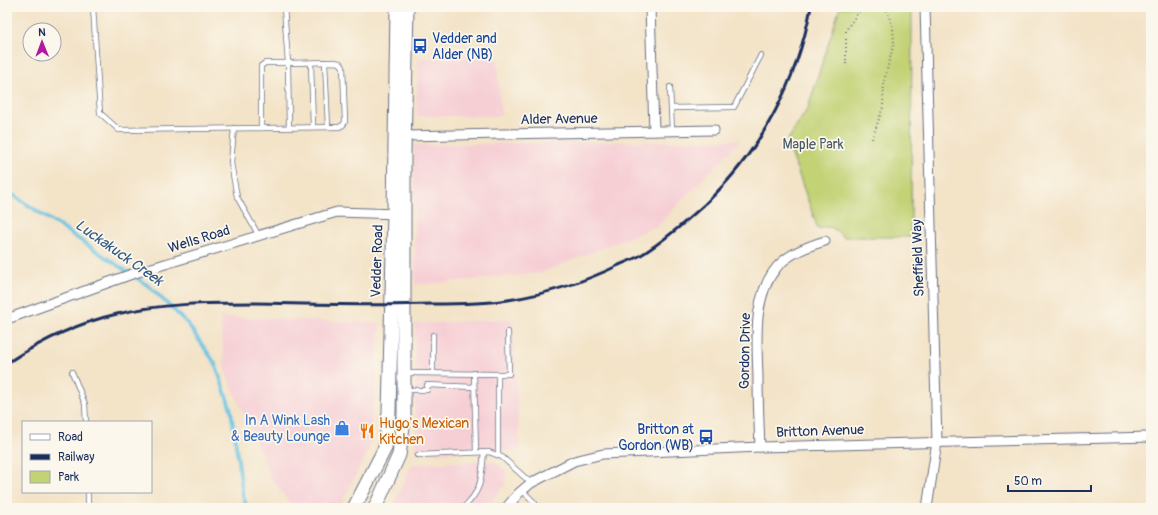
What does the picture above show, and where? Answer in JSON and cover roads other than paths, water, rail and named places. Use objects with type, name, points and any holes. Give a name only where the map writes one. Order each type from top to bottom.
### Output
[{"type":"main road","name":"Vedder Road","points":[[375,508],[399,455],[404,419],[403,305],[399,214],[397,7]]},
{"type":"main road","name":"Vedder Road","points":[[354,508],[385,448],[389,412],[404,136],[407,7]]},
{"type":"street","points":[[650,7],[654,131]]},
{"type":"street","name":"Sheffield Way","points":[[925,7],[937,442],[927,508]]},
{"type":"street","name":"Alder Avenue","points":[[404,136],[714,130]]},
{"type":"street","name":"Wells Road","points":[[7,319],[132,274],[337,212],[399,214]]},
{"type":"street","name":"Gordon Drive","points":[[760,447],[757,325],[761,300],[768,280],[778,266],[806,246],[825,241]]},
{"type":"street","name":"Britton Avenue","points":[[506,508],[530,483],[574,461],[603,454],[760,447],[1151,437]]},
{"type":"lane","points":[[93,7],[100,113],[119,130],[261,128],[289,127],[328,127],[344,125],[343,67],[340,63],[265,63],[261,66],[261,128]]},
{"type":"lane","points":[[284,7],[288,63],[289,127]]},
{"type":"lane","points":[[671,108],[734,107],[761,54]]},
{"type":"lane","points":[[325,62],[328,127]]},
{"type":"lane","points":[[311,63],[313,127]]},
{"type":"lane","points":[[670,87],[672,131]]},
{"type":"lane","points":[[234,128],[231,163],[236,197],[259,236]]},
{"type":"lane","points":[[404,373],[509,374],[508,332]]},
{"type":"lane","points":[[433,335],[433,373]]},
{"type":"lane","points":[[72,372],[85,404],[86,421]]},
{"type":"lane","points":[[474,373],[476,452]]},
{"type":"lane","points":[[498,374],[498,455]]},
{"type":"lane","points":[[404,390],[427,390],[427,385],[474,387]]},
{"type":"lane","points":[[463,508],[472,500],[479,489],[484,452]]},
{"type":"lane","points":[[418,455],[489,452],[502,457],[530,483]]},
{"type":"lane","points":[[522,490],[535,503],[535,508]]},
{"type":"lane","points":[[88,493],[88,508]]},
{"type":"waterway","name":"Luckakuck Creek","points":[[7,191],[150,287],[187,323],[215,363],[231,410],[243,496],[247,508]]},
{"type":"railway","points":[[7,363],[46,340],[88,322],[134,310],[186,304],[221,303],[387,305],[489,302],[508,300],[551,291],[606,271],[650,250],[705,204],[743,161],[774,114],[786,88],[805,35],[811,7]]},
{"type":"place","name":"Vedder and Alder (NB)","points":[[420,46]]},
{"type":"place","name":"In A Wink Lash & Beauty Lounge","points":[[342,428]]},
{"type":"place","name":"Hugo's Mexican Kitchen","points":[[367,431]]},
{"type":"place","name":"Britton at Gordon (WB)","points":[[706,437]]},
{"type":"park label","name":"Maple Park","points":[[813,144]]}]
